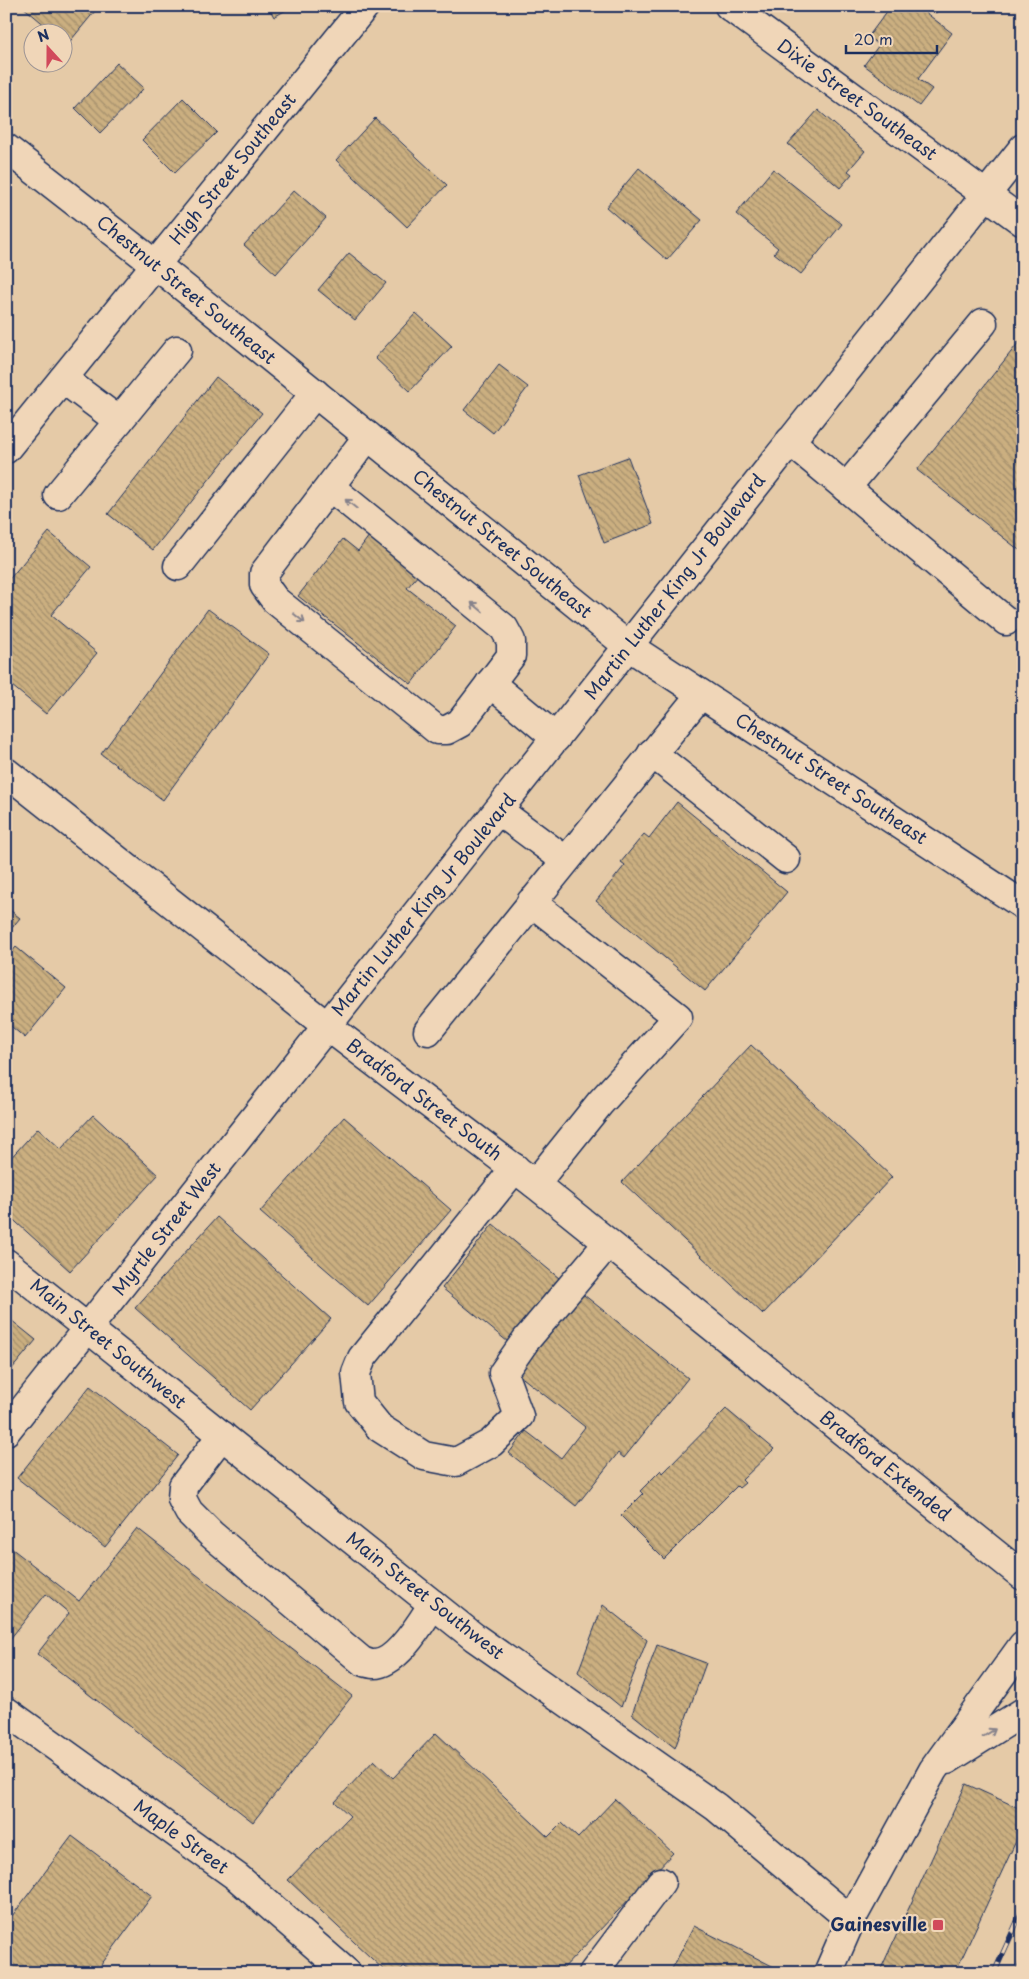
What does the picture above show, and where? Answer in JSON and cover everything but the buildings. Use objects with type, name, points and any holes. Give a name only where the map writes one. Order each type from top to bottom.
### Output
[{"type":"street","name":"High Street Southeast","points":[[6,449],[365,6]]},
{"type":"street","name":"Dixie Street Southeast","points":[[729,6],[1023,222]]},
{"type":"street","name":"Chestnut Street Southeast","points":[[6,148],[156,265],[628,646],[1023,905]]},
{"type":"street","name":"Martin Luther King Jr Boulevard","points":[[327,1026],[1023,148]]},
{"type":"street","points":[[846,488],[983,323]]},
{"type":"street","points":[[58,496],[177,350]]},
{"type":"street","points":[[62,380],[119,421]]},
{"type":"street","points":[[178,566],[315,393]]},
{"type":"street","points":[[330,487],[504,628],[511,641],[511,656],[460,723],[447,730],[437,730],[275,600],[264,584],[264,572],[368,436]]},
{"type":"street","points":[[790,441],[1006,621]]},
{"type":"street","points":[[490,682],[556,738]]},
{"type":"street","points":[[428,1031],[701,694]]},
{"type":"street","points":[[652,753],[786,859]]},
{"type":"street","name":"Bradford Street South","points":[[6,772],[327,1026],[525,1176],[747,1355]]},
{"type":"street","points":[[499,811],[565,860]]},
{"type":"street","points":[[531,902],[678,1017],[600,1103],[525,1176],[362,1358],[356,1373],[359,1402],[380,1428],[424,1456],[456,1462],[491,1443],[519,1416],[503,1373],[526,1340],[608,1243]]},
{"type":"street","name":"Myrtle Street West","points":[[6,1431],[327,1026]]},
{"type":"street","name":"Main Street Southwest","points":[[6,1263],[474,1637],[716,1807],[851,1920]]},
{"type":"street","name":"Bradford Extended","points":[[747,1355],[1023,1576]]},
{"type":"street","points":[[222,1435],[183,1486],[182,1498],[189,1512],[211,1534],[362,1661],[375,1664],[388,1659],[406,1643],[434,1604]]},
{"type":"street","points":[[828,1973],[851,1920],[933,1770],[1023,1645]]},
{"type":"street","name":"Maple Street","points":[[6,1711],[237,1877],[347,1973]]},
{"type":"street","points":[[933,1770],[1023,1712]]},
{"type":"street","points":[[593,1973],[661,1882]]},
{"type":"shaded area","points":[[6,6],[1023,6],[1023,1973],[6,1973]]},
{"type":"railway","points":[[994,1973],[1023,1909]]},
{"type":"railway","points":[[1017,1973],[1023,1959]]},
{"type":"place","name":"Gainesville","points":[[938,1925]]}]
